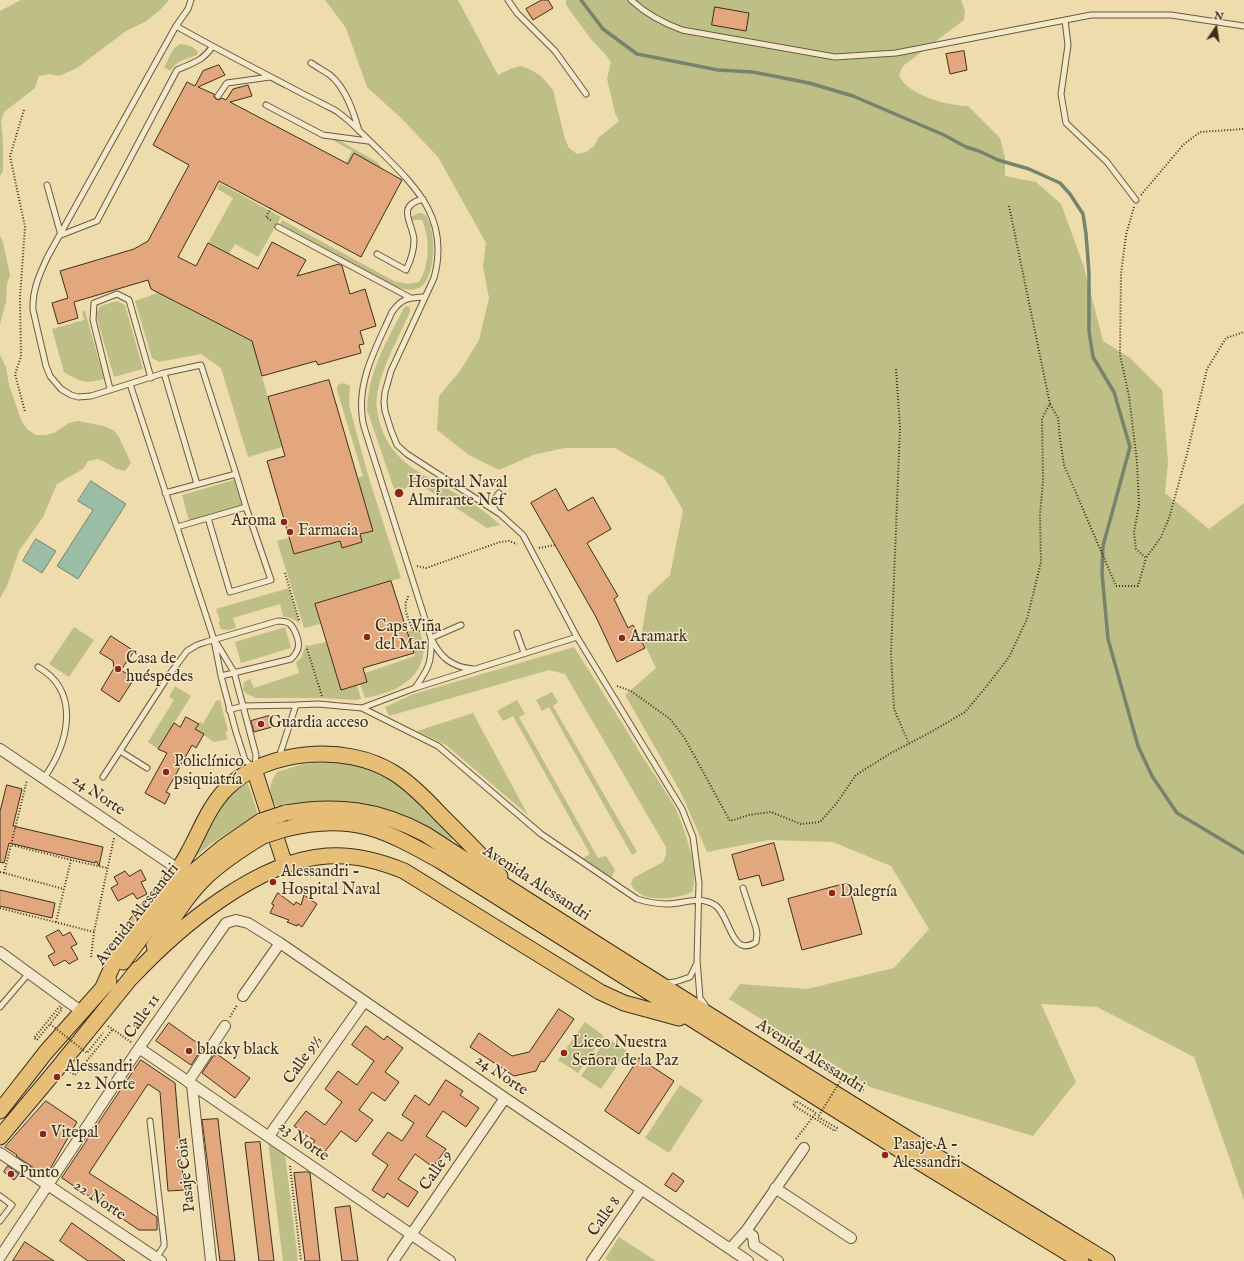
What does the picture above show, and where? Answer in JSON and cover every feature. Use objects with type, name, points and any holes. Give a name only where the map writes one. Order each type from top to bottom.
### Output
[{"type":"main road","points":[[103,988],[129,935],[178,869],[216,802],[227,788],[243,776],[254,769],[278,761],[311,754],[344,756],[370,761],[394,773],[436,809],[517,894]]},
{"type":"main road","points":[[254,769],[285,865]]},
{"type":"main road","name":"Avenida Alessandri","points":[[0,1111],[46,1052],[117,972],[186,878],[222,848],[262,828],[285,813],[320,808],[338,808],[374,813],[391,818],[425,834],[660,984],[708,1022],[919,1162],[1081,1261]]},
{"type":"main road","name":"Avenida Alessandri","points":[[0,1137],[132,977],[177,912],[206,878],[236,853],[262,828],[285,829],[301,824],[318,822],[350,823],[379,830],[401,839],[442,862],[708,1022],[828,1091],[1107,1261]]},
{"type":"main road","points":[[132,977],[170,939],[212,906],[260,877],[285,865],[313,858],[343,856],[373,860],[404,871],[600,992],[624,1003],[658,1012],[708,1022]]},
{"type":"street","name":"24 Norte","points":[[0,749],[178,869]]},
{"type":"street","name":"24 Norte","points":[[236,920],[248,923],[280,943],[505,1098],[748,1261]]},
{"type":"street","name":"Calle 11","points":[[0,1257],[49,1186],[139,1048],[226,924],[236,920]]},
{"type":"street","points":[[243,996],[280,943]]},
{"type":"street","points":[[0,952],[82,1012]]},
{"type":"street","name":"Calle 9½","points":[[269,1136],[364,1002]]},
{"type":"street","points":[[190,1084],[225,1026]]},
{"type":"street","name":"23 Norte","points":[[139,1048],[450,1261]]},
{"type":"street","name":"Pasaje Coia","points":[[190,1084],[211,1261]]},
{"type":"street","name":"Calle 9","points":[[393,1261],[505,1098]]},
{"type":"street","points":[[730,1249],[746,1231],[804,1148]]},
{"type":"street","name":"22 Norte","points":[[0,1153],[158,1259]]},
{"type":"street","points":[[775,1188],[851,1238]]},
{"type":"street","name":"Calle 8","points":[[592,1261],[642,1190]]},
{"type":"street","points":[[746,1231],[753,1236],[754,1245],[778,1261]]},
{"type":"lane","points":[[191,0],[188,9],[176,26],[41,270],[32,301],[46,366],[50,376],[61,389],[72,395],[78,397],[91,396],[164,373],[202,365],[246,507],[271,580],[230,592],[208,518]]},
{"type":"lane","points":[[508,0],[517,13],[555,52],[586,94]]},
{"type":"lane","points":[[631,0],[648,14],[660,21],[682,30],[835,56],[896,53],[1091,15],[1171,15],[1244,26]]},
{"type":"lane","points":[[1065,20],[1068,45],[1061,94],[1066,123],[1107,162],[1136,200]]},
{"type":"lane","points":[[176,26],[212,47],[338,113],[403,175],[423,199],[435,223],[439,245],[438,262],[434,278],[424,297],[387,381],[384,402],[385,411],[391,430],[397,444],[407,454],[497,512],[522,535],[577,637],[682,809],[693,837],[698,883],[697,960],[700,998],[708,1022]]},
{"type":"lane","points":[[61,235],[97,221],[177,70],[207,55],[212,47]]},
{"type":"lane","points":[[311,63],[331,76],[339,86],[348,100],[359,132]]},
{"type":"lane","points":[[218,96],[227,83],[270,77]]},
{"type":"lane","points":[[266,105],[323,135],[369,141]]},
{"type":"lane","points":[[47,185],[61,235]]},
{"type":"lane","points":[[377,254],[406,270],[412,258],[414,248],[412,232],[407,219],[408,210],[414,203],[423,199]]},
{"type":"lane","points":[[278,227],[409,298]]},
{"type":"lane","points":[[110,389],[93,320],[94,303],[117,294],[129,300],[151,378]]},
{"type":"lane","points":[[424,297],[409,298],[398,303],[392,312],[365,377],[362,392],[362,414],[366,433],[431,638],[437,651],[443,657],[459,667],[476,670]]},
{"type":"lane","points":[[164,373],[197,484]]},
{"type":"lane","points":[[130,384],[214,640],[221,676],[245,760],[254,769]]},
{"type":"lane","points":[[165,493],[236,474]]},
{"type":"lane","points":[[497,512],[493,506],[494,500],[498,493]]},
{"type":"lane","points":[[177,527],[246,507]]},
{"type":"lane","points":[[103,778],[169,675],[187,651],[197,645],[278,621],[285,621],[292,627],[298,644],[298,649],[296,655],[291,659],[221,676]]},
{"type":"lane","points":[[431,638],[461,624]]},
{"type":"lane","points":[[517,632],[524,653]]},
{"type":"lane","points":[[362,708],[415,688],[577,637]]},
{"type":"lane","points":[[415,688],[429,666],[431,658],[431,638]]},
{"type":"lane","points":[[214,640],[234,672],[256,755],[254,769]]},
{"type":"lane","points":[[38,668],[51,676],[57,682],[64,697],[66,709],[66,728],[63,741],[52,767],[44,778]]},
{"type":"lane","points":[[230,710],[243,706],[318,704],[362,708],[438,746],[541,834],[637,899],[667,904],[698,899],[715,905],[727,922],[733,938],[737,942],[747,946],[756,942],[757,934],[743,888]]},
{"type":"lane","points":[[278,761],[296,705]]},
{"type":"lane","points":[[120,751],[147,768]]},
{"type":"lane","points":[[660,984],[675,982],[690,977],[697,960]]},
{"type":"lane","points":[[0,1007],[29,973]]},
{"type":"lane","points":[[150,1121],[164,1242],[164,1246],[158,1259]]},
{"type":"lane","points":[[0,1196],[12,1205],[0,1221]]},
{"type":"path","points":[[24,110],[10,156],[25,227],[20,297],[21,357],[15,374],[25,412]]},
{"type":"path","points":[[1146,558],[1136,549],[1134,532],[1139,505],[1137,462],[1130,396],[1120,355],[1121,274],[1126,235],[1136,200],[1183,145],[1200,132],[1244,129]]},
{"type":"path","points":[[1009,206],[1050,404],[1058,418],[1064,465],[1116,586],[1138,586],[1146,558],[1161,537],[1169,518],[1188,454],[1207,369],[1226,338],[1244,332]]},
{"type":"path","points":[[268,227],[272,221],[266,217],[271,208]]},
{"type":"path","points":[[896,369],[900,428],[891,653],[894,709],[908,744]]},
{"type":"path","points":[[604,681],[631,692],[670,719],[684,737],[730,821],[749,815],[771,812],[801,824],[820,822],[836,804],[856,775],[891,753],[965,712],[1009,658],[1027,619],[1040,562],[1040,515],[1043,481],[1042,418],[1050,404]]},
{"type":"path","points":[[415,565],[426,568],[500,542],[509,542],[542,549],[555,545]]},
{"type":"path","points":[[285,573],[300,624]]},
{"type":"path","points":[[407,590],[408,597],[406,602],[406,610],[408,619],[413,630],[420,631],[421,636]]},
{"type":"path","points":[[307,646],[322,698]]},
{"type":"path","points":[[4,873],[30,769]]},
{"type":"path","points":[[91,957],[94,932],[116,827]]},
{"type":"path","points":[[12,845],[107,868]]},
{"type":"path","points":[[56,922],[71,860]]},
{"type":"path","points":[[0,872],[64,889]]},
{"type":"path","points":[[0,908],[94,932]]},
{"type":"path","points":[[225,1026],[243,996]]},
{"type":"path","points":[[49,1026],[37,1040],[34,1038],[60,1006],[62,1009],[50,1024],[87,1053],[108,1026],[139,1048]]},
{"type":"path","points":[[816,1113],[796,1101],[793,1105],[835,1131],[837,1128],[818,1117],[841,1080],[862,1093],[864,1088],[822,1063],[820,1067],[836,1077]]},
{"type":"path","points":[[289,1151],[301,1261]]},
{"type":"green space","points":[[21,0],[169,0],[160,10],[145,22],[126,31],[77,68],[59,76],[49,74],[39,76],[35,88],[4,112],[1,121],[3,171],[0,176],[0,11]]},
{"type":"green space","points":[[325,0],[458,0],[498,75],[510,69],[521,66],[541,76],[553,90],[565,139],[569,148],[577,154],[586,152],[594,146],[598,138],[619,121],[615,113],[607,79],[611,62],[590,38],[566,5],[566,0],[961,0],[965,11],[964,20],[903,66],[899,75],[903,82],[910,88],[925,96],[934,100],[961,106],[968,106],[1000,138],[1005,158],[1005,176],[1036,182],[1061,204],[1084,267],[1103,341],[1130,358],[1162,390],[1168,462],[1165,493],[1209,529],[1244,503],[1244,1200],[1194,1057],[1097,1007],[1041,1004],[1076,1082],[1033,1136],[870,1087],[729,999],[740,984],[807,989],[894,968],[929,929],[891,866],[833,842],[769,840],[707,852],[680,791],[625,695],[656,668],[641,637],[648,596],[670,575],[683,510],[663,476],[615,448],[564,448],[533,455],[499,470],[469,455],[437,430],[439,396],[460,371],[479,340],[489,298],[483,267],[486,243],[438,157],[402,119],[367,87],[346,28]]},
{"type":"green space","points":[[180,44],[193,47],[198,52],[197,55],[181,61],[170,71],[164,67],[174,48]]},
{"type":"green space","points":[[335,138],[377,162],[383,170],[354,153],[348,164],[346,163],[352,151],[334,141]]},
{"type":"green space","points":[[220,183],[281,217],[258,257],[235,244],[229,254],[208,243],[233,198],[217,189]]},
{"type":"green space","points":[[418,213],[425,215],[430,223],[433,254],[432,265],[425,283],[419,288],[412,290],[392,285],[280,224],[282,220],[394,281],[408,284],[419,282],[423,275],[427,260],[428,251],[425,227],[422,220],[412,220],[411,217]]},
{"type":"green space","points":[[0,236],[3,242],[10,275],[7,284],[6,302],[0,325]]},
{"type":"green space","points":[[158,293],[252,341],[282,447],[248,457],[221,368],[201,354],[159,362],[152,358],[135,301]]},
{"type":"green space","points":[[117,301],[125,305],[143,369],[114,377],[96,315],[100,306]]},
{"type":"green space","points":[[406,306],[410,307],[410,312],[383,373],[377,398],[379,421],[386,439],[390,446],[405,462],[417,471],[473,504],[500,525],[487,528],[419,484],[395,492],[367,410],[368,396],[375,370],[385,345]]},
{"type":"green space","points":[[85,311],[104,379],[87,382],[74,378],[64,372],[52,329],[84,320],[82,312]]},
{"type":"green space","points":[[0,355],[6,367],[9,385],[22,422],[28,430],[36,435],[45,435],[54,433],[69,423],[78,421],[104,426],[113,430],[119,437],[131,463],[125,471],[116,469],[98,459],[88,461],[83,469],[57,484],[43,517],[19,551],[7,586],[0,598]]},
{"type":"green space","points":[[344,383],[350,386],[349,405],[368,475],[401,578],[315,604],[320,624],[304,628],[277,541],[289,538],[294,554],[340,541],[342,548],[362,542],[360,534],[373,531],[357,478],[363,476],[337,390],[338,385]]},
{"type":"green space","points":[[234,480],[242,506],[189,521],[182,495]]},
{"type":"green space","points":[[289,588],[300,624],[293,619],[283,616],[280,604],[233,618],[236,628],[228,630],[221,629],[218,622],[220,621],[216,609]]},
{"type":"green space","points":[[74,627],[94,640],[69,677],[49,664]]},
{"type":"green space","points":[[285,627],[291,648],[241,663],[235,642]]},
{"type":"green space","points":[[413,630],[420,631],[424,650],[420,666],[415,674],[401,686],[393,690],[365,698],[360,684],[367,681],[365,673],[415,656],[407,632]]},
{"type":"green space","points":[[326,642],[341,689],[357,685],[361,699],[256,698],[247,694],[243,690],[244,682],[250,679],[254,688],[299,673],[296,662],[301,658],[306,644],[307,646]]},
{"type":"green space","points":[[574,647],[675,807],[683,826],[693,862],[694,883],[692,892],[676,897],[649,897],[642,895],[635,890],[631,884],[633,878],[663,862],[666,855],[666,847],[565,674],[549,670],[389,716],[385,707],[414,694]]},
{"type":"green space","points":[[175,686],[191,696],[158,749],[148,742],[174,700],[169,697]]},
{"type":"green space","points":[[552,692],[558,702],[553,706],[637,852],[632,855],[549,707],[542,711],[536,700]]},
{"type":"green space","points":[[220,700],[228,731],[225,732],[228,739],[214,742],[195,729],[200,722],[203,724],[216,701]]},
{"type":"green space","points":[[517,700],[525,714],[519,717],[598,858],[606,856],[615,870],[612,877],[583,858],[590,854],[513,716],[503,721],[497,711]]},
{"type":"green space","points":[[473,713],[528,815],[446,745],[417,731]]},
{"type":"green space","points":[[344,761],[367,768],[399,783],[424,804],[455,835],[451,840],[416,821],[396,814],[280,809],[275,805],[272,798],[271,784],[277,772],[303,764]]},
{"type":"green space","points":[[248,784],[258,814],[212,843],[182,870],[219,806],[239,785]]},
{"type":"green space","points":[[585,1022],[604,1036],[578,1073],[558,1060]]},
{"type":"green space","points":[[607,1038],[627,1051],[601,1089],[581,1076]]},
{"type":"green space","points":[[680,1085],[703,1100],[669,1153],[645,1138]]},
{"type":"green space","points":[[268,1141],[285,1154],[298,1261],[283,1261]]},
{"type":"green space","points":[[619,1237],[656,1261],[609,1261],[605,1259]]},
{"type":"shaded area","points":[[91,481],[126,504],[78,579],[57,566],[93,510],[78,501]]},
{"type":"shaded area","points":[[36,539],[56,551],[42,573],[23,561]]},
{"type":"building","points":[[542,0],[548,0],[553,8],[533,20],[526,9]]},
{"type":"building","points":[[715,7],[749,13],[746,31],[712,25]]},
{"type":"building","points":[[964,51],[967,70],[950,74],[946,54]]},
{"type":"building","points":[[219,65],[225,75],[198,87],[214,94],[216,99],[219,100],[222,98],[226,100],[233,89],[248,85],[252,96],[230,102],[348,164],[354,153],[402,180],[361,257],[219,181],[178,257],[196,266],[208,243],[258,269],[272,242],[306,260],[297,276],[339,264],[342,266],[350,294],[365,289],[376,326],[360,331],[364,344],[359,345],[361,353],[318,365],[316,361],[262,376],[252,341],[151,289],[148,280],[74,302],[78,318],[58,324],[52,303],[68,298],[60,271],[134,249],[148,241],[189,165],[153,145],[187,82],[195,86],[203,71]]},
{"type":"building","points":[[329,380],[373,531],[360,534],[362,542],[342,548],[340,541],[294,554],[267,461],[285,456],[268,397]]},
{"type":"building","points":[[556,489],[568,511],[593,497],[611,529],[587,543],[618,596],[614,599],[628,628],[633,625],[645,648],[617,662],[596,617],[531,503]]},
{"type":"building","name":"Caps Viña del Mar","points":[[391,581],[414,653],[363,668],[367,682],[341,690],[315,604]]},
{"type":"building","name":"Casa de huéspedes","points":[[111,636],[134,651],[121,670],[134,679],[119,702],[101,690],[114,668],[113,661],[100,653]]},
{"type":"building","name":"Guardia acceso","points":[[269,716],[272,727],[254,732],[251,721]]},
{"type":"building","name":"Policlínico psiquiatría","points":[[186,717],[199,724],[195,729],[204,734],[196,748],[192,745],[166,792],[170,794],[165,804],[145,793],[167,753],[158,749],[174,723],[180,727]]},
{"type":"building","points":[[7,785],[22,789],[13,826],[103,847],[99,866],[96,861],[95,863],[9,843],[4,863],[0,862],[0,812]]},
{"type":"building","points":[[774,843],[784,880],[762,886],[759,875],[739,880],[732,855]]},
{"type":"building","points":[[141,870],[146,880],[141,882],[147,894],[137,899],[133,893],[118,901],[111,888],[118,884],[114,877],[125,871],[129,876]]},
{"type":"building","name":"Dalegría","points":[[848,883],[862,934],[802,950],[788,899]]},
{"type":"building","points":[[0,890],[55,903],[52,918],[0,906]]},
{"type":"building","points":[[278,893],[294,905],[296,902],[301,905],[304,895],[317,904],[302,927],[298,924],[297,926],[287,922],[289,920],[270,913],[274,905],[272,904]]},
{"type":"building","points":[[59,930],[63,936],[70,932],[77,944],[71,947],[78,959],[69,964],[65,960],[54,966],[48,956],[55,952],[46,937]]},
{"type":"building","points":[[559,1009],[574,1019],[544,1062],[541,1061],[536,1071],[514,1076],[470,1047],[479,1033],[512,1056],[529,1052]]},
{"type":"building","points":[[169,1023],[203,1047],[191,1065],[156,1041]]},
{"type":"building","points":[[366,1026],[384,1040],[387,1036],[403,1048],[385,1072],[399,1082],[385,1101],[372,1092],[359,1110],[373,1120],[356,1142],[341,1131],[323,1154],[311,1145],[315,1141],[294,1126],[306,1111],[325,1125],[342,1102],[325,1089],[338,1071],[357,1085],[374,1061],[352,1045]]},
{"type":"building","points":[[217,1054],[250,1078],[235,1098],[202,1073],[214,1055],[215,1056]]},
{"type":"building","points":[[639,1058],[674,1081],[639,1134],[605,1111]]},
{"type":"building","points":[[141,1060],[175,1083],[184,1190],[168,1191],[160,1092],[148,1084],[89,1173],[157,1217],[157,1230],[139,1230],[62,1178]]},
{"type":"building","points":[[446,1080],[463,1091],[460,1095],[479,1108],[466,1127],[443,1111],[426,1136],[446,1149],[433,1167],[415,1154],[398,1179],[418,1192],[408,1207],[387,1193],[384,1198],[372,1190],[388,1165],[372,1154],[388,1132],[402,1141],[414,1123],[402,1115],[415,1095],[429,1105]]},
{"type":"building","name":"Vitepal","points":[[46,1101],[77,1122],[46,1176],[5,1147]]},
{"type":"building","points":[[218,1119],[235,1261],[220,1261],[202,1120]]},
{"type":"building","points":[[260,1142],[274,1261],[259,1261],[245,1143]]},
{"type":"building","name":"Punto","points":[[8,1166],[19,1174],[14,1180],[4,1172]]},
{"type":"building","points":[[294,1173],[310,1173],[320,1261],[305,1261]]},
{"type":"building","points":[[673,1173],[684,1181],[676,1192],[665,1185]]},
{"type":"building","points":[[350,1206],[358,1261],[342,1261],[335,1208]]},
{"type":"building","points":[[72,1223],[125,1261],[88,1261],[60,1241]]},
{"type":"building","points":[[25,1242],[54,1261],[13,1261]]},
{"type":"waterway","points":[[581,0],[603,29],[637,54],[718,70],[753,72],[809,83],[853,96],[944,135],[966,147],[998,160],[1029,169],[1060,183],[1070,194],[1083,214],[1086,234],[1089,273],[1089,331],[1093,357],[1114,392],[1130,447],[1103,546],[1102,573],[1108,639],[1138,746],[1152,776],[1177,813],[1244,853]]},
{"type":"place","name":"Hospital Naval Almirante Nef","points":[[399,493]]},
{"type":"place","name":"Aroma","points":[[284,522]]},
{"type":"place","name":"Farmacia","points":[[290,532]]},
{"type":"place","name":"Caps Viña del Mar","points":[[367,637]]},
{"type":"place","name":"Aramark","points":[[622,638]]},
{"type":"place","name":"Casa de huéspedes","points":[[118,669]]},
{"type":"place","name":"Guardia acceso","points":[[261,724]]},
{"type":"place","name":"Policlínico psiquiatría","points":[[166,772]]},
{"type":"place","name":"Alessandri - Hospital Naval","points":[[273,882]]},
{"type":"place","name":"Dalegría","points":[[832,893]]},
{"type":"place","name":"blacky black","points":[[189,1051]]},
{"type":"place","name":"Liceo Nuestra Señora de la Paz","points":[[564,1053]]},
{"type":"place","name":"Alessandri - 22 Norte","points":[[57,1077]]},
{"type":"place","name":"Vitepal","points":[[43,1134]]},
{"type":"place","name":"Pasaje A - Alessandri","points":[[885,1155]]},
{"type":"place","name":"Punto","points":[[11,1174]]}]
